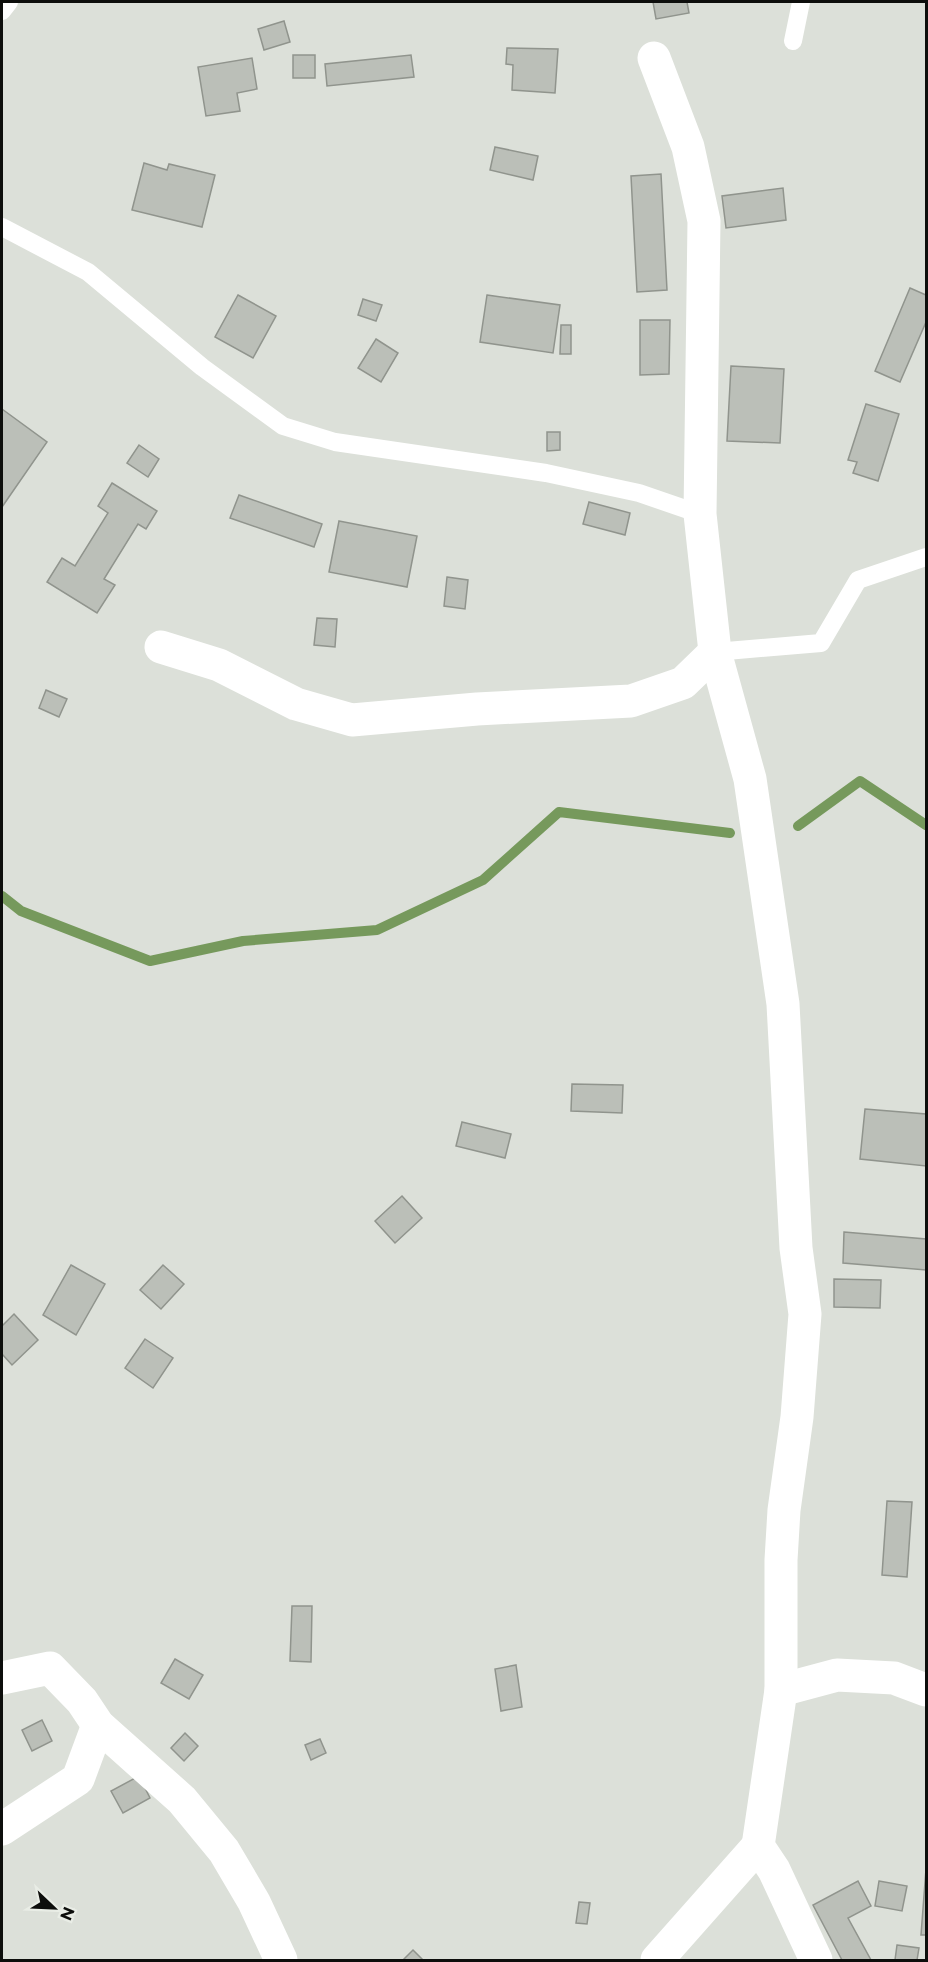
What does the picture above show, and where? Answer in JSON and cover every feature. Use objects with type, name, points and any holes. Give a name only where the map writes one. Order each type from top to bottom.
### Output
[{"type":"street","points":[[654,58],[687,147],[704,221],[700,514],[715,652],[750,779],[783,1004],[796,1248],[805,1314],[798,1417],[784,1510],[781,1690],[758,1846],[657,1960]]},
{"type":"street","points":[[161,647],[219,665],[296,704],[352,720],[477,709],[631,701],[683,683],[715,652]]},
{"type":"street","points":[[2,1678],[50,1668],[82,1701],[98,1725],[182,1800],[224,1851],[254,1902],[281,1960]]},
{"type":"street","points":[[781,1690],[837,1675],[894,1678],[927,1690]]},
{"type":"street","points":[[2,1829],[78,1779],[98,1725]]},
{"type":"street","points":[[758,1846],[774,1870],[816,1960]]},
{"type":"lane","points":[[2,11],[9,2]]},
{"type":"lane","points":[[793,42],[801,2]]},
{"type":"lane","points":[[2,227],[88,272],[202,367],[283,426],[334,442],[546,473],[639,493],[700,514]]},
{"type":"lane","points":[[715,652],[821,643],[858,580],[927,557]]},
{"type":"building","points":[[653,2],[687,2],[689,13],[656,19]]},
{"type":"building","points":[[284,21],[290,42],[264,50],[258,29]]},
{"type":"building","points":[[507,48],[558,49],[555,93],[512,90],[513,65],[506,64]]},
{"type":"building","points":[[293,55],[315,55],[315,78],[293,78]]},
{"type":"building","points":[[411,55],[414,77],[327,86],[325,64]]},
{"type":"building","points":[[252,58],[257,89],[237,93],[240,111],[206,116],[198,67]]},
{"type":"building","points":[[495,147],[538,156],[533,180],[490,170]]},
{"type":"building","points":[[144,163],[167,170],[169,164],[215,175],[202,227],[132,210]]},
{"type":"building","points":[[661,174],[667,290],[637,292],[631,176]]},
{"type":"building","points":[[783,188],[786,220],[726,228],[722,196]]},
{"type":"building","points":[[910,288],[926,295],[926,322],[900,382],[875,371]]},
{"type":"building","points":[[238,295],[276,316],[253,358],[215,337]]},
{"type":"building","points":[[487,295],[560,305],[553,353],[480,342]]},
{"type":"building","points":[[363,299],[382,305],[376,321],[358,315]]},
{"type":"building","points":[[640,320],[670,320],[669,374],[640,375]]},
{"type":"building","points":[[561,325],[571,325],[571,354],[560,354]]},
{"type":"building","points":[[376,339],[398,353],[381,382],[358,368]]},
{"type":"building","points":[[731,366],[784,369],[780,443],[727,441]]},
{"type":"building","points":[[866,404],[899,414],[878,481],[853,473],[857,462],[848,460]]},
{"type":"building","points":[[2,409],[47,442],[2,507]]},
{"type":"building","points":[[547,432],[560,432],[560,450],[547,451]]},
{"type":"building","points":[[139,445],[159,459],[148,477],[127,463]]},
{"type":"building","points":[[112,483],[157,511],[146,529],[138,524],[104,579],[115,585],[97,613],[47,582],[62,558],[75,566],[108,513],[98,506]]},
{"type":"building","points":[[239,495],[322,524],[314,547],[230,518]]},
{"type":"building","points":[[589,502],[630,513],[625,535],[583,524]]},
{"type":"building","points":[[339,521],[417,536],[407,587],[329,572]]},
{"type":"building","points":[[447,577],[468,580],[465,609],[444,606]]},
{"type":"building","points":[[317,618],[337,619],[335,647],[314,645]]},
{"type":"building","points":[[46,690],[67,699],[59,717],[39,708]]},
{"type":"building","points":[[572,1084],[623,1085],[622,1113],[571,1111]]},
{"type":"building","points":[[865,1109],[926,1114],[926,1166],[860,1159]]},
{"type":"building","points":[[462,1122],[511,1134],[505,1158],[456,1146]]},
{"type":"building","points":[[402,1196],[422,1218],[395,1243],[375,1221]]},
{"type":"building","points":[[844,1232],[926,1239],[926,1270],[843,1263]]},
{"type":"building","points":[[71,1265],[105,1284],[76,1335],[43,1315]]},
{"type":"building","points":[[163,1265],[184,1284],[161,1309],[140,1290]]},
{"type":"building","points":[[834,1279],[881,1280],[880,1308],[834,1307]]},
{"type":"building","points":[[14,1314],[38,1340],[12,1365],[2,1354],[2,1326]]},
{"type":"building","points":[[145,1339],[173,1358],[153,1388],[125,1368]]},
{"type":"building","points":[[887,1501],[912,1502],[907,1577],[882,1575]]},
{"type":"building","points":[[292,1606],[312,1606],[311,1662],[290,1661]]},
{"type":"building","points":[[175,1659],[203,1675],[189,1699],[161,1683]]},
{"type":"building","points":[[516,1665],[522,1707],[501,1711],[495,1669]]},
{"type":"building","points":[[42,1720],[52,1741],[32,1751],[22,1730]]},
{"type":"building","points":[[185,1733],[198,1746],[184,1761],[171,1748]]},
{"type":"building","points":[[320,1739],[326,1753],[311,1760],[305,1745]]},
{"type":"building","points":[[139,1776],[150,1798],[123,1813],[111,1791]]},
{"type":"building","points":[[926,1869],[926,1935],[921,1935]]},
{"type":"building","points":[[858,1881],[871,1906],[848,1918],[871,1960],[842,1960],[813,1905]]},
{"type":"building","points":[[879,1881],[907,1886],[902,1911],[875,1906]]},
{"type":"building","points":[[579,1902],[590,1903],[587,1924],[576,1923]]},
{"type":"building","points":[[897,1945],[919,1948],[917,1960],[895,1960]]},
{"type":"building","points":[[413,1950],[423,1960],[403,1960]]},
{"type":"waterway","points":[[798,826],[860,781],[926,825]]},
{"type":"waterway","points":[[2,896],[21,911],[150,961],[243,941],[377,930],[483,880],[559,812],[730,833]]}]
